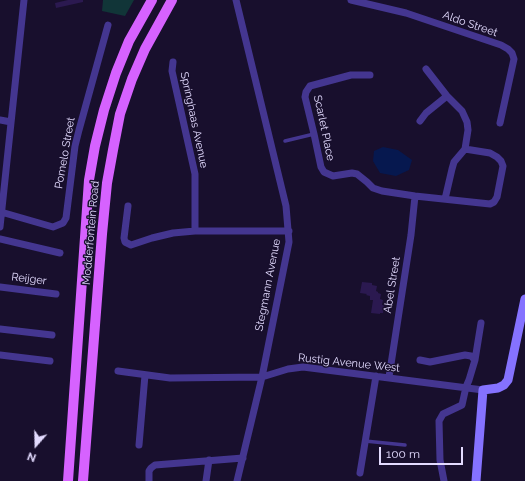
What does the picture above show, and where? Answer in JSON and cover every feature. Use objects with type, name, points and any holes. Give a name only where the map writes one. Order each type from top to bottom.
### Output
[{"type":"main road","name":"Modderfontein Road","points":[[68,481],[90,180],[95,146],[104,110],[116,73],[129,41],[152,0]]},
{"type":"main road","name":"Modderfontein Road","points":[[83,481],[102,234],[107,183],[113,150],[120,114],[132,79],[145,49],[172,0]]},
{"type":"street","points":[[0,227],[24,0]]},
{"type":"street","name":"Stegmann Avenue","points":[[236,0],[286,206],[289,231],[289,242],[262,377],[242,458],[238,481]]},
{"type":"street","name":"Aldo Street","points":[[351,0],[406,13],[508,49],[514,59],[500,123]]},
{"type":"street","name":"Pomelo Street","points":[[2,212],[53,226],[63,223],[66,218],[75,146],[108,26]]},
{"type":"street","name":"Springhaas Avenue","points":[[173,62],[172,72],[195,174],[195,231]]},
{"type":"street","points":[[426,69],[447,96],[462,111],[467,122],[468,130],[465,149],[454,162],[445,199]]},
{"type":"street","name":"Scarlet Place","points":[[370,75],[351,75],[310,86],[308,89],[305,97],[321,167],[324,172],[332,176],[352,173],[361,177],[373,188],[378,190],[415,196]]},
{"type":"street","points":[[420,121],[426,113],[447,96]]},
{"type":"street","points":[[0,120],[10,122]]},
{"type":"street","points":[[415,196],[490,204],[494,202],[497,197],[503,166],[501,161],[490,153],[465,149]]},
{"type":"street","name":"Abel Street","points":[[389,377],[411,235],[415,196]]},
{"type":"street","points":[[128,206],[124,238],[125,242],[131,245],[173,233],[195,231],[289,231]]},
{"type":"street","points":[[0,239],[60,253]]},
{"type":"street","name":"Reijger","points":[[0,287],[56,294]]},
{"type":"street","points":[[476,481],[483,390],[498,388],[504,385],[508,380],[525,299]]},
{"type":"street","points":[[444,481],[440,460],[439,421],[443,414],[462,405],[475,360],[481,323]]},
{"type":"street","points":[[0,329],[52,335]]},
{"type":"street","points":[[0,355],[50,361]]},
{"type":"street","points":[[420,360],[430,362],[466,355],[471,356],[475,360]]},
{"type":"street","name":"Rustig Avenue West","points":[[118,371],[170,378],[262,377],[288,369],[303,367],[483,390]]},
{"type":"street","points":[[139,445],[145,375]]},
{"type":"street","points":[[360,473],[376,376]]},
{"type":"street","points":[[150,481],[149,471],[153,466],[242,458]]},
{"type":"street","points":[[206,481],[209,460]]},
{"type":"lane","points":[[285,141],[314,134]]},
{"type":"lane","points":[[365,441],[405,445]]},
{"type":"green space","points":[[103,0],[134,0],[125,16],[102,11]]},
{"type":"shaded area","points":[[383,147],[398,150],[412,160],[409,170],[396,176],[380,173],[373,161],[374,151]]},
{"type":"building","points":[[68,0],[83,0],[83,2],[56,8],[55,3]]},
{"type":"building","points":[[362,282],[372,283],[372,285],[377,286],[376,291],[381,294],[380,299],[383,300],[383,313],[371,313],[373,300],[370,300],[370,296],[366,295],[367,294],[360,293]]}]
